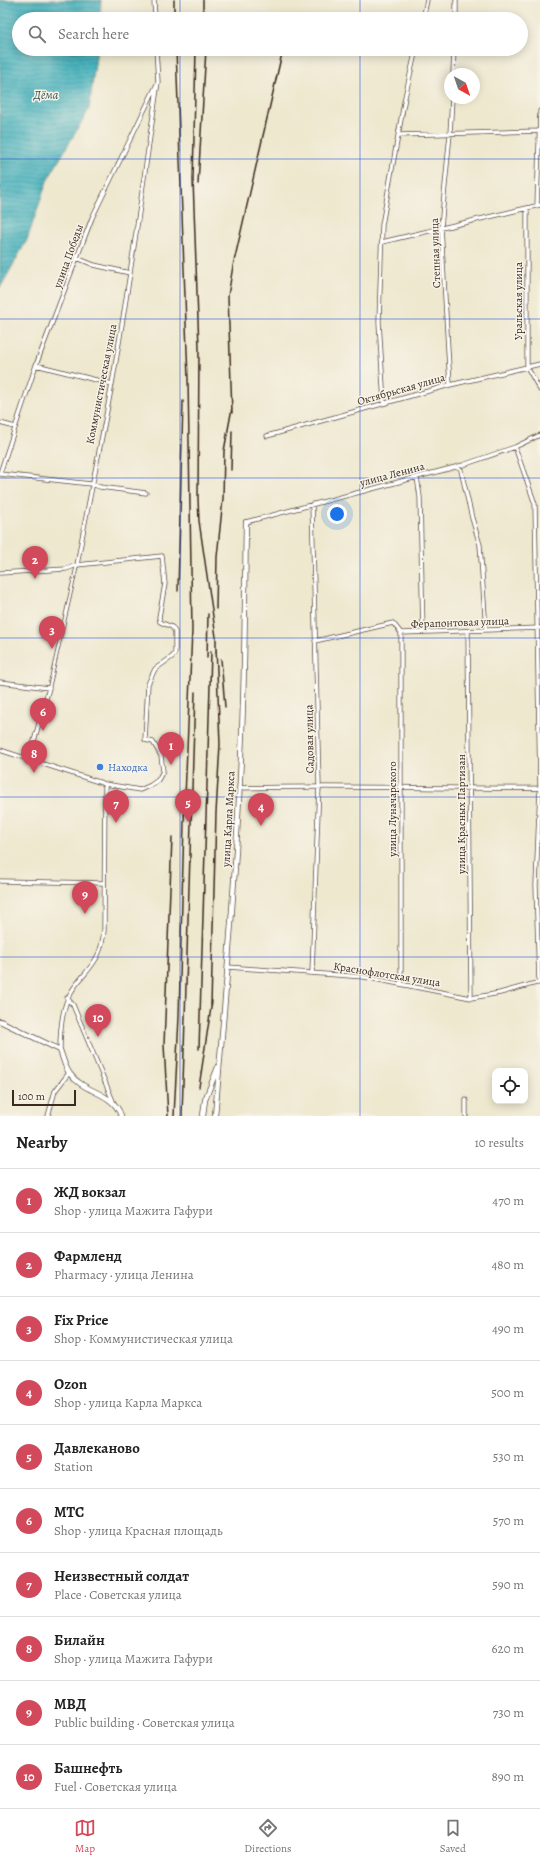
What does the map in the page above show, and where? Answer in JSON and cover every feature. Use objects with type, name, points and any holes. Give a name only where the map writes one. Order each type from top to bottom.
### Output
[{"type":"street","points":[[154,0],[155,12]]},
{"type":"street","points":[[424,12],[427,0]]},
{"type":"street","points":[[456,0],[456,12]]},
{"type":"street","points":[[156,56],[158,82]]},
{"type":"street","points":[[384,403],[379,322],[382,225],[405,97],[414,56]]},
{"type":"street","points":[[453,68],[454,56]]},
{"type":"street","name":"улица Победы","points":[[0,473],[36,365],[92,218],[158,82]]},
{"type":"street","name":"Коммунистическая улица","points":[[49,688],[78,565],[91,484],[112,384],[158,82]]},
{"type":"street","name":"Степная улица","points":[[450,385],[441,227],[452,104]]},
{"type":"street","points":[[144,110],[149,109],[153,113]]},
{"type":"street","points":[[382,242],[538,205],[540,112]]},
{"type":"street","points":[[399,135],[540,131]]},
{"type":"street","name":"Уральская улица","points":[[528,208],[527,367],[540,390]]},
{"type":"street","points":[[77,258],[94,265],[130,273]]},
{"type":"street","name":"Октябрьская улица","points":[[267,436],[450,385],[540,364]]},
{"type":"street","points":[[36,365],[112,384]]},
{"type":"street","points":[[0,423],[15,427]]},
{"type":"street","name":"улица Ленина","points":[[246,522],[460,466],[515,447],[540,435]]},
{"type":"street","points":[[515,447],[535,504],[540,788],[536,885],[540,983]]},
{"type":"street","points":[[460,466],[480,545],[486,630]]},
{"type":"street","points":[[0,473],[91,484],[100,487],[146,494]]},
{"type":"street","points":[[416,477],[420,497],[423,632]]},
{"type":"street","name":"Садовая улица","points":[[312,504],[319,785],[312,973]]},
{"type":"street","name":"улица Карла Маркса","points":[[216,1116],[228,967],[239,788],[243,704],[246,522]]},
{"type":"street","points":[[0,573],[66,569],[78,565],[162,556],[165,584],[159,617],[160,622],[172,627],[175,632],[175,653],[155,670],[148,684],[145,740],[153,742],[162,756],[163,771],[158,780],[151,785],[140,790],[105,784],[0,750]]},
{"type":"street","name":"Ферапонтовая улица","points":[[316,641],[393,624],[401,633],[538,628]]},
{"type":"street","name":"улица Красных Партизан","points":[[468,631],[471,998]]},
{"type":"street","name":"улица Луначарского","points":[[401,633],[401,984]]},
{"type":"street","points":[[0,682],[49,688],[29,759]]},
{"type":"street","points":[[105,784],[104,931],[102,945],[98,956],[80,978],[67,998],[60,1029],[60,1050],[69,1073],[78,1083],[113,1101]]},
{"type":"street","points":[[239,788],[319,785],[402,788],[540,788]]},
{"type":"street","points":[[0,881],[104,883]]},
{"type":"street","name":"Краснофлотская улица","points":[[228,967],[364,977],[471,998],[500,993],[540,983]]},
{"type":"street","points":[[67,998],[73,1005],[113,1101],[121,1116]]},
{"type":"street","points":[[0,1021],[60,1050]]},
{"type":"street","points":[[203,1116],[205,1100],[220,1062]]},
{"type":"street","points":[[48,1116],[55,1091],[69,1073]]},
{"type":"street","points":[[466,1100],[466,1116]]},
{"type":"water","name":"Дёма","points":[[0,0],[101,0],[100,12],[12,12],[12,56],[96,56],[89,109],[47,181],[27,240],[0,288]]},
{"type":"railway","points":[[174,0],[174,12]]},
{"type":"railway","points":[[203,0],[203,12]]},
{"type":"railway","points":[[174,1116],[179,1017],[184,821],[192,630],[188,379],[176,56]]},
{"type":"railway","points":[[196,56],[193,180],[199,348],[198,499],[199,521],[216,637],[216,653]]},
{"type":"railway","points":[[198,184],[206,56]]},
{"type":"railway","points":[[232,413],[228,296],[233,266],[281,56]]},
{"type":"railway","points":[[178,591],[183,401]]},
{"type":"railway","points":[[216,609],[217,557],[223,499],[224,451],[232,408]]},
{"type":"railway","points":[[231,470],[232,431]]},
{"type":"railway","points":[[207,658],[208,614]]},
{"type":"railway","points":[[211,1005],[216,813],[220,744],[216,647]]},
{"type":"railway","points":[[199,1049],[211,652]]},
{"type":"railway","points":[[221,659],[225,707]]},
{"type":"railway","points":[[182,1116],[195,692]]},
{"type":"railway","points":[[168,1116],[164,1045],[172,837]]},
{"type":"railway","points":[[199,1087],[212,1001]]},
{"type":"place","name":"Фармленд","points":[[35,579]]},
{"type":"place","name":"Fix Price","points":[[52,649]]},
{"type":"place","name":"МТС","points":[[43,731]]},
{"type":"place","name":"ЖД вокзал","points":[[171,765]]},
{"type":"place","name":"Находка","points":[[100,767]]},
{"type":"place","name":"Билайн","points":[[34,773]]},
{"type":"place","name":"Давлеканово","points":[[188,822]]},
{"type":"place","name":"Неизвестный солдат","points":[[116,823]]},
{"type":"place","name":"Ozon","points":[[261,826]]},
{"type":"place","name":"МВД","points":[[85,914]]},
{"type":"place","name":"Башнефть","points":[[98,1037]]}]
